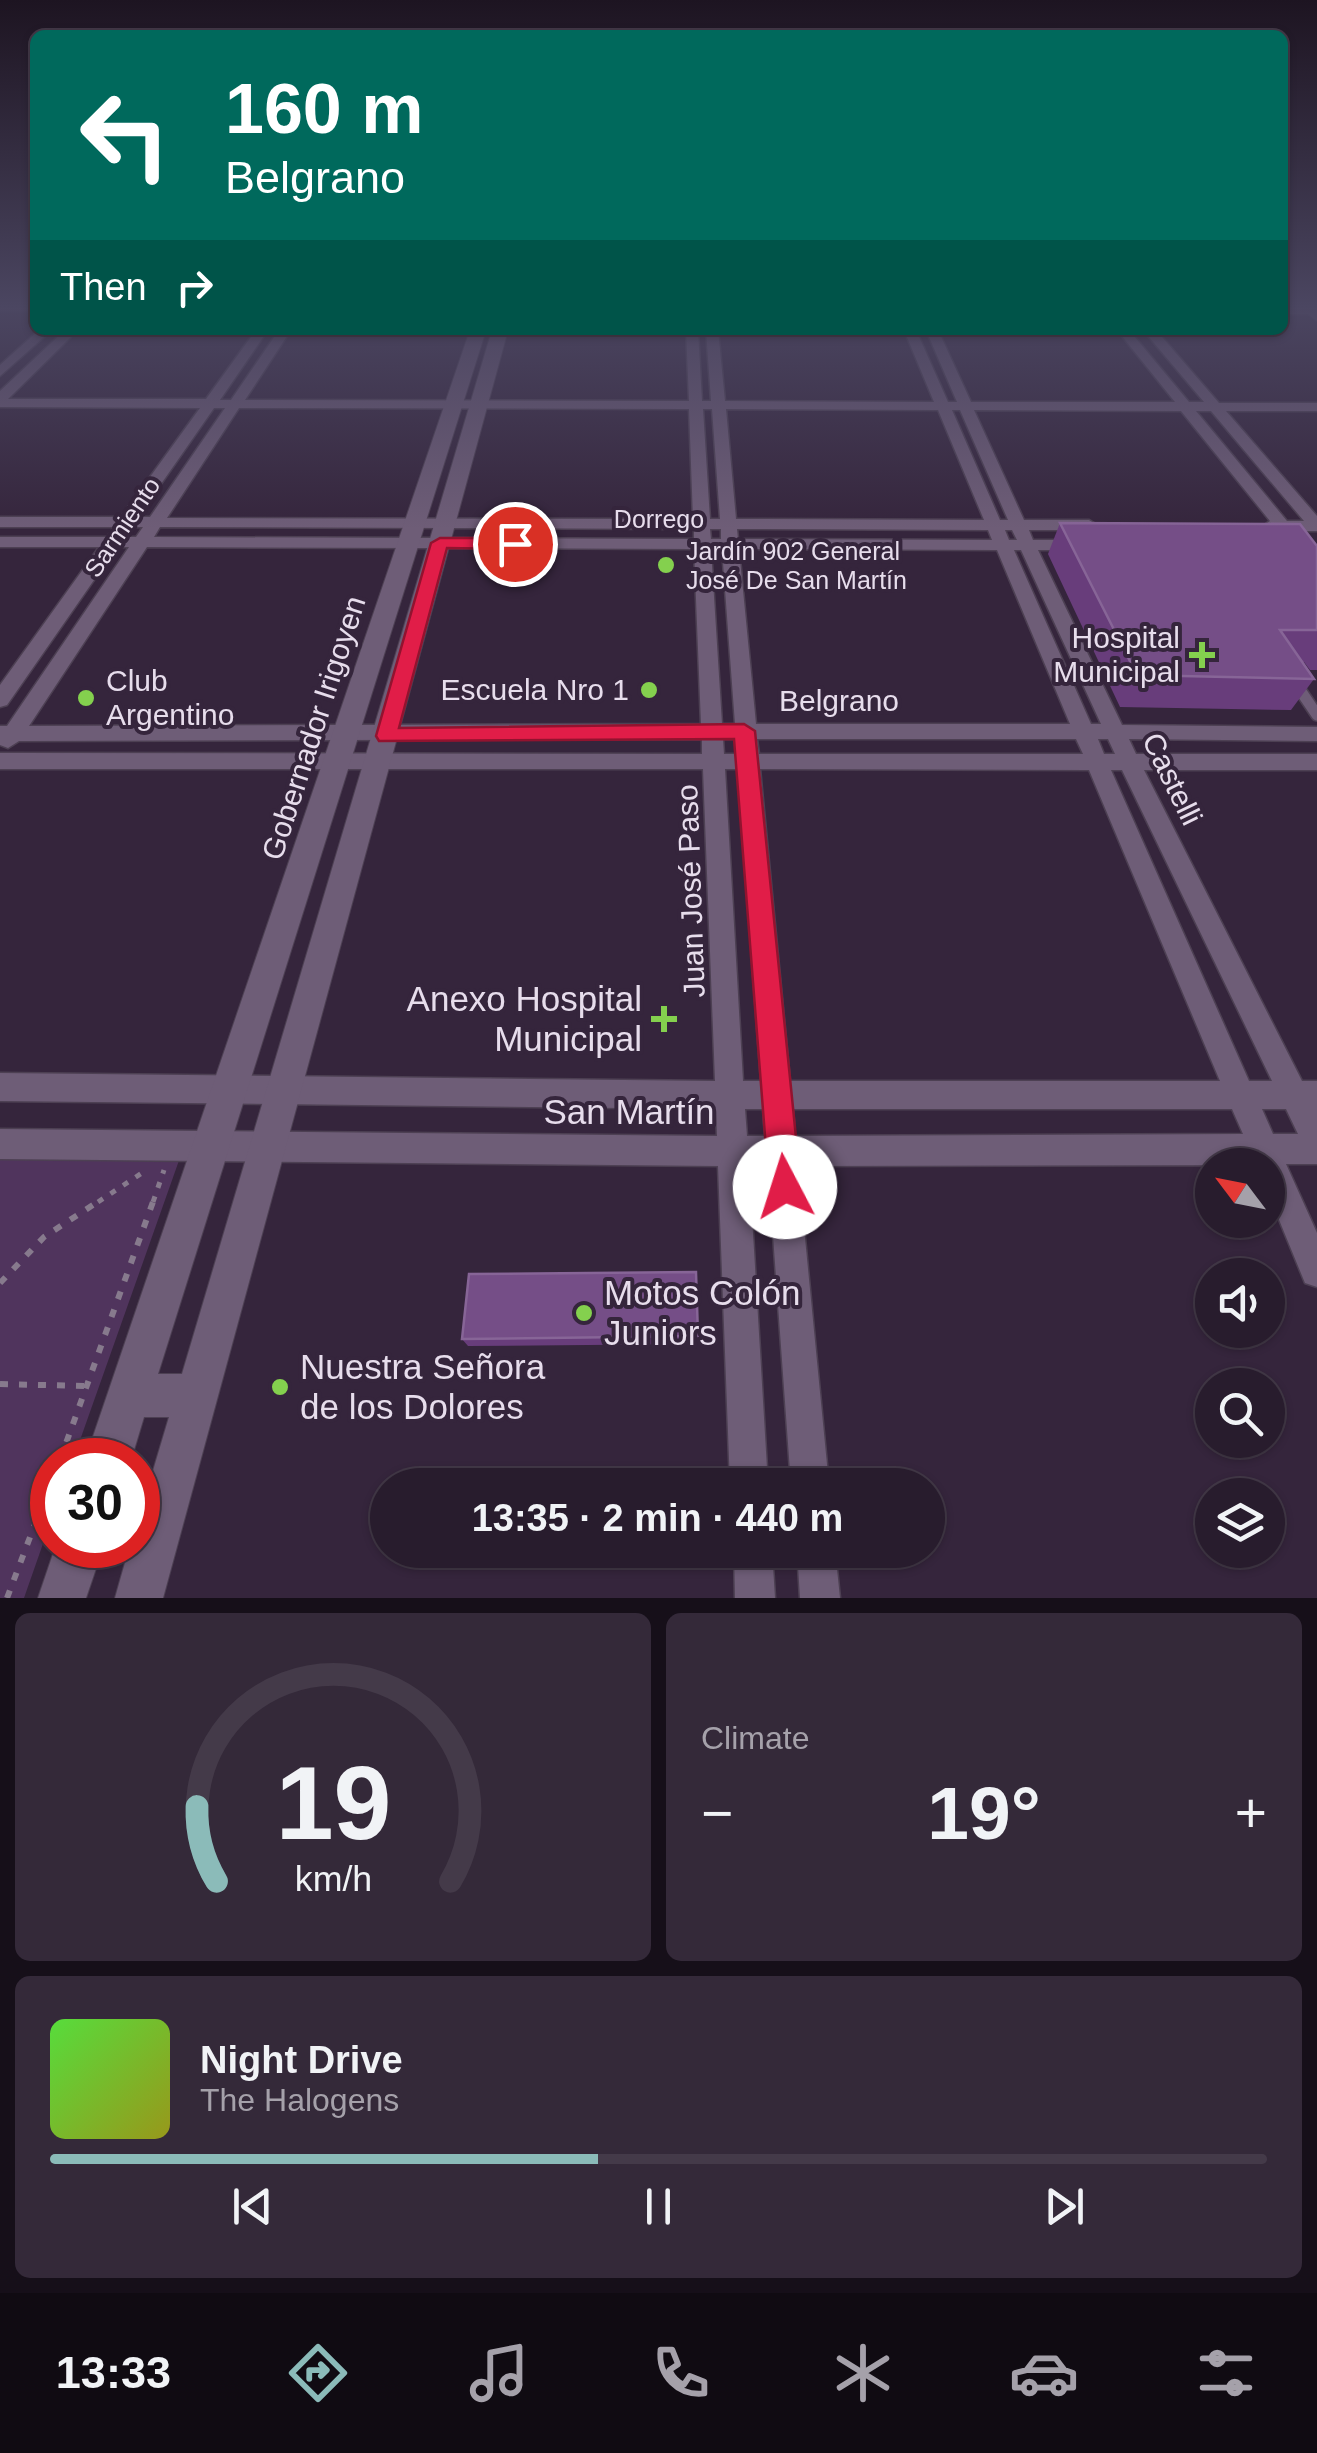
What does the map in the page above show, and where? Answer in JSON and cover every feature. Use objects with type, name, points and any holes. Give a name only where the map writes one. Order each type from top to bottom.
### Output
[{"type":"street","name":"Sarmiento","points":[[0,700],[227,380]]},
{"type":"street","name":"Sarmiento","points":[[4,739],[251,380]]},
{"type":"street","name":"Gobernador Irigoyen","points":[[139,1598],[443,533],[471,380]]},
{"type":"street","name":"Gobernador Irigoyen","points":[[108,1438],[108,1391],[211,1146],[412,533],[477,380]]},
{"type":"street","name":"Juan José Paso","points":[[703,380],[730,534],[809,1468]]},
{"type":"street","name":"Juan José Paso","points":[[708,380],[702,534],[748,1468]]},
{"type":"street","name":"Castelli","points":[[940,380],[1022,535],[1128,760],[1306,1096],[1317,1145]]},
{"type":"street","name":"Castelli","points":[[946,380],[998,535],[1087,732],[1264,1148]]},
{"type":"street","points":[[1163,380],[1282,526],[1308,546],[1317,569]]},
{"type":"street","points":[[1191,380],[1317,526]]},
{"type":"street","points":[[2,396],[1209,400],[1317,395]]},
{"type":"street","points":[[1209,400],[1317,406]]},
{"type":"street","name":"Dorrego","points":[[0,522],[155,522],[412,533]]},
{"type":"street","name":"Dorrego","points":[[0,542],[141,542],[412,533],[1022,535],[1112,526]]},
{"type":"street","points":[[1244,526],[1317,526]]},
{"type":"street","name":"Dorrego","points":[[1022,535],[1104,545]]},
{"type":"street","points":[[1279,546],[1308,546]]},
{"type":"street","name":"Belgrano","points":[[4,739],[713,731],[1317,734]]},
{"type":"street","name":"Belgrano","points":[[0,761],[1317,762]]},
{"type":"street","name":"San Martín","points":[[0,1087],[1306,1096]]},
{"type":"street","name":"San Martín","points":[[0,1144],[733,1151],[1195,1149]]},
{"type":"street","name":"San Martín","points":[[1277,1148],[1317,1145]]},
{"type":"street","name":"Castelli","points":[[1285,1197],[1317,1270]]},
{"type":"street","points":[[108,1391],[197,1395]]},
{"type":"street","points":[[62,1598],[72,1568]]},
{"type":"street","points":[[753,1568],[755,1598]]},
{"type":"street","points":[[818,1568],[820,1598]]},
{"type":"lane","points":[[1290,674],[1317,715]]},
{"type":"path","points":[[0,1283],[44,1237],[132,1178],[168,1159],[108,1391],[75,1438]]},
{"type":"path","points":[[0,1384],[108,1391]]},
{"type":"path","points":[[7,1598],[30,1537]]},
{"type":"shaded area","points":[[182,1152],[81,1438],[30,1438],[30,1568],[34,1568],[24,1598],[0,1598],[0,1153]]},
{"type":"building","name":"Hospital Municipal","points":[[1060,523],[1300,524],[1317,546],[1317,630],[1280,630],[1314,679],[1137,675]]},
{"type":"building","name":"Motos Colón Juniors","points":[[696,1272],[698,1336],[462,1339],[469,1274]]},
{"type":"place","name":"Jardín 902 General José De San Martín","points":[[666,565]]},
{"type":"place","name":"Hospital Municipal","points":[[1202,655]]},
{"type":"place","name":"Escuela Nro 1","points":[[649,690]]},
{"type":"place","name":"Club Argentino","points":[[86,698]]},
{"type":"place","name":"Anexo Hospital Municipal","points":[[664,1019]]},
{"type":"place","name":"Motos Colón Juniors","points":[[584,1313]]},
{"type":"place","name":"Nuestra Señora de los Dolores","points":[[280,1387]]},
{"type":"route","points":[[515,544],[440,543],[386,736],[744,731],[785,1187]]}]
